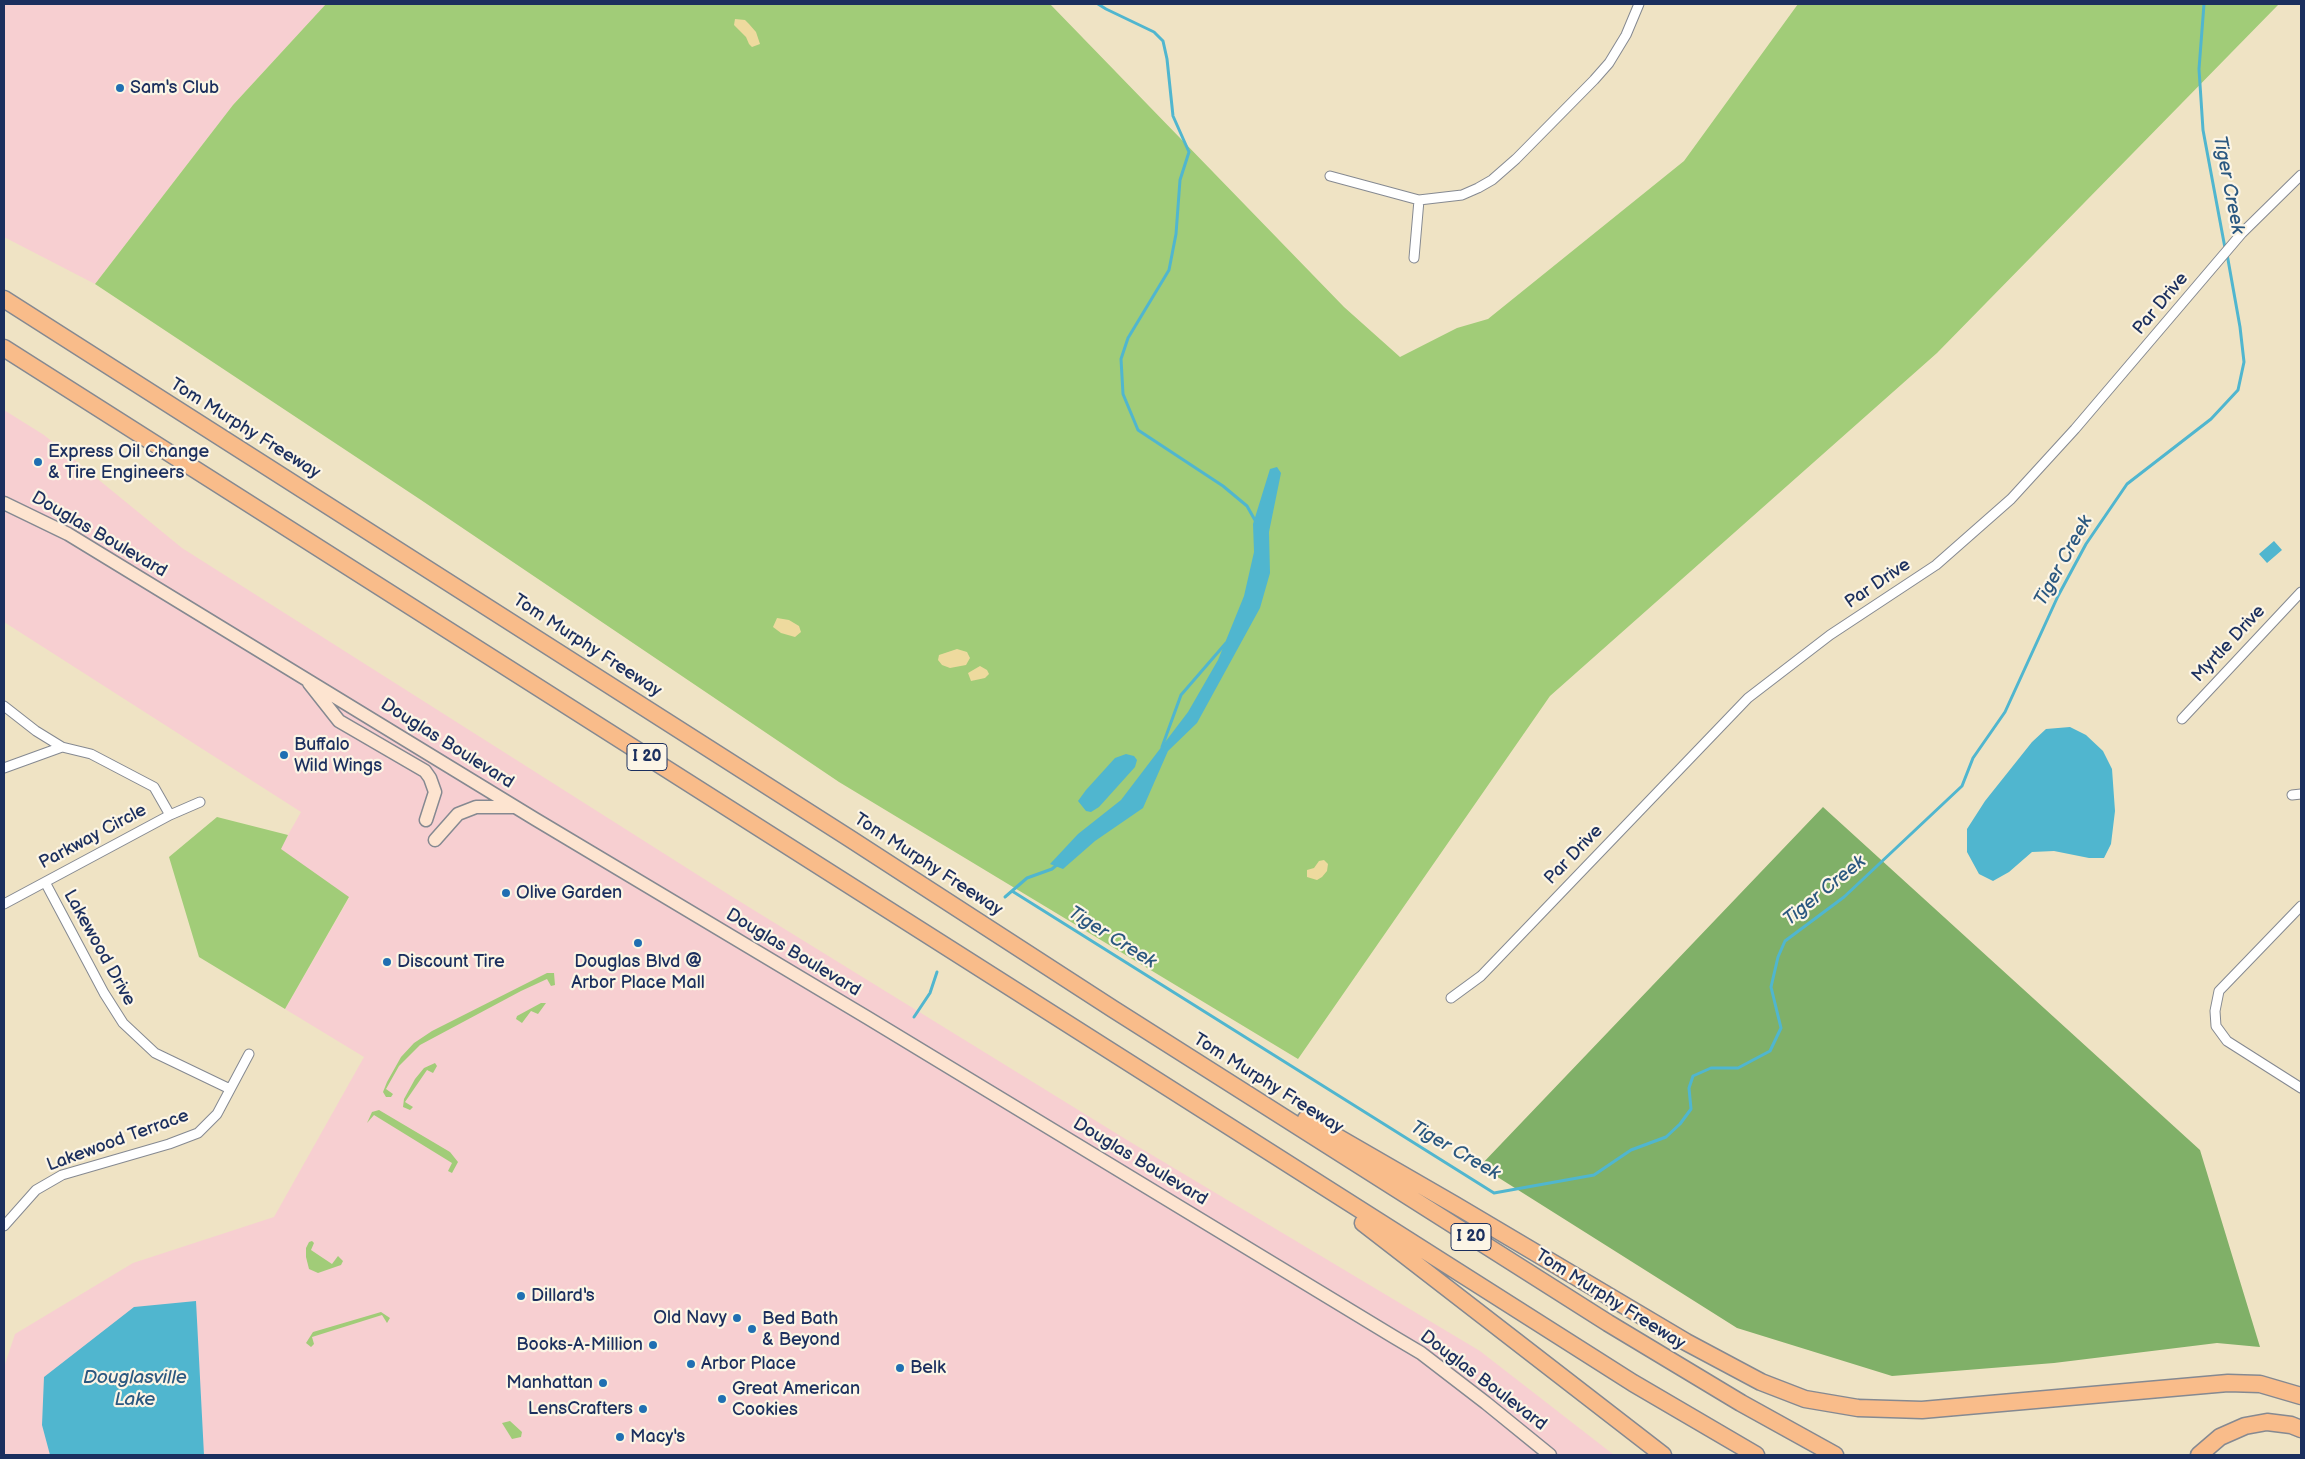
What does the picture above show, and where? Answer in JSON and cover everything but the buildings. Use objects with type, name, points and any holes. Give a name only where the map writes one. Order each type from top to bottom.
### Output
[{"type":"highway","name":"Tom Murphy Freeway","points":[[4,299],[849,838],[1113,1009],[1624,1333],[1741,1403],[1836,1455]]},
{"type":"highway","name":"I 20","points":[[4,348],[1633,1384],[1756,1455]]},
{"type":"highway","points":[[1113,1009],[1455,1205],[1686,1342],[1761,1382],[1805,1399],[1858,1408],[1922,1410],[2228,1383],[2260,1384],[2301,1396]]},
{"type":"highway","points":[[1291,1166],[1663,1455]]},
{"type":"highway","points":[[2199,1455],[2220,1437],[2245,1426],[2267,1422],[2291,1425],[2301,1429]]},
{"type":"main road","name":"Douglas Boulevard","points":[[4,503],[68,534],[515,807],[1421,1353],[1550,1455]]},
{"type":"main road","points":[[305,677],[339,721],[425,770],[435,792],[426,820]]},
{"type":"main road","points":[[435,840],[458,814],[476,807],[515,807]]},
{"type":"street","points":[[1330,176],[1419,200],[1462,195],[1492,180],[1505,170],[1575,101],[1609,63],[1626,35],[1639,4]]},
{"type":"street","name":"Par Drive","points":[[1451,998],[1480,976],[1748,698],[1830,635],[1936,565],[2011,499],[2075,429],[2242,233],[2301,175]]},
{"type":"street","points":[[1414,258],[1419,200]]},
{"type":"street","name":"Myrtle Drive","points":[[2182,720],[2301,592]]},
{"type":"street","points":[[4,706],[36,731],[62,747],[91,754],[154,787],[170,814]]},
{"type":"street","points":[[4,768],[62,747]]},
{"type":"street","name":"Parkway Circle","points":[[4,904],[170,814],[200,802]]},
{"type":"street","name":"Lakewood Drive","points":[[45,882],[104,994],[123,1023],[155,1053],[230,1089]]},
{"type":"street","points":[[2301,906],[2219,991],[2215,1011],[2216,1026],[2227,1041],[2301,1088]]},
{"type":"street","name":"Lakewood Terrace","points":[[4,1226],[36,1190],[62,1174],[170,1144],[198,1133],[218,1114],[249,1054]]},
{"type":"shaded area","points":[[4,4],[326,4],[233,105],[95,284],[4,237]]},
{"type":"shaded area","name":"Arbor Place","points":[[4,410],[44,435],[182,548],[731,896],[1127,1140],[1480,1351],[1614,1455],[4,1455],[4,1367],[15,1334],[133,1263],[274,1217],[364,1057],[285,1009],[349,898],[280,849],[301,812],[4,622]]},
{"type":"green space","points":[[326,4],[1050,4],[1344,307],[1400,357],[1457,328],[1488,319],[1684,161],[1798,4],[2279,4],[1937,353],[1550,696],[1298,1059],[839,782],[421,500],[95,284],[233,105]]},
{"type":"green space","points":[[1823,807],[2200,1150],[2260,1347],[2217,1343],[2054,1363],[1892,1376],[1737,1328],[1480,1166]]},
{"type":"green space","points":[[217,817],[288,835],[281,849],[349,897],[285,1009],[199,957],[169,857]]},
{"type":"green space","points":[[547,973],[554,973],[555,985],[551,986],[547,979],[420,1045],[399,1066],[386,1089],[393,1094],[391,1097],[386,1097],[383,1092],[387,1082],[401,1057],[414,1043],[432,1031]]},
{"type":"green space","points":[[541,1003],[546,1003],[538,1014],[531,1011],[522,1023],[516,1019],[517,1016]]},
{"type":"green space","points":[[435,1063],[437,1066],[433,1073],[427,1070],[405,1102],[413,1107],[410,1110],[403,1107],[404,1099],[415,1079],[424,1068]]},
{"type":"green space","points":[[379,1110],[450,1152],[458,1162],[452,1173],[448,1171],[452,1163],[374,1115],[367,1123],[372,1112]]},
{"type":"green space","points":[[312,1241],[314,1243],[311,1250],[332,1264],[338,1256],[343,1261],[341,1265],[318,1273],[309,1269],[306,1248],[309,1242]]},
{"type":"green space","points":[[381,1312],[390,1318],[387,1323],[382,1315],[312,1337],[314,1344],[311,1347],[306,1343],[313,1332]]},
{"type":"green space","points":[[510,1421],[522,1432],[521,1437],[512,1439],[502,1423]]},
{"type":"sand","points":[[735,19],[745,20],[749,24],[756,32],[760,44],[752,47],[749,44],[746,37],[734,25]]},
{"type":"sand","points":[[777,618],[789,620],[799,626],[801,632],[795,637],[781,633],[773,627]]},
{"type":"sand","points":[[957,649],[967,652],[970,658],[966,665],[950,668],[942,665],[938,660],[939,655]]},
{"type":"sand","points":[[980,666],[987,670],[989,674],[985,678],[971,681],[968,673]]},
{"type":"sand","points":[[1324,860],[1328,864],[1327,871],[1322,877],[1317,880],[1307,877],[1307,870],[1314,868],[1319,861]]},
{"type":"water","points":[[1277,467],[1281,473],[1269,532],[1270,573],[1260,608],[1197,723],[1168,751],[1143,808],[1095,841],[1063,869],[1050,864],[1078,834],[1121,800],[1188,712],[1218,660],[1244,596],[1254,552],[1253,524],[1270,469]]},
{"type":"water","points":[[2274,541],[2282,550],[2267,563],[2259,554]]},
{"type":"water","points":[[2070,727],[2086,735],[2103,751],[2112,769],[2115,811],[2111,844],[2104,858],[2089,858],[2054,851],[2032,852],[2009,872],[1993,881],[1979,874],[1967,852],[1967,829],[1985,801],[2032,742],[2046,729]]},
{"type":"water","points":[[1126,754],[1134,756],[1137,760],[1135,767],[1099,807],[1091,812],[1086,811],[1078,801],[1115,758]]},
{"type":"water","name":"Douglasville Lake","points":[[196,1301],[204,1455],[50,1455],[42,1425],[44,1377],[134,1307]]},
{"type":"waterway","points":[[1098,4],[1154,32],[1163,41],[1167,59],[1173,116],[1189,152],[1180,180],[1176,234],[1169,270],[1128,338],[1121,359],[1123,394],[1138,430],[1223,486],[1247,506],[1256,522]]},
{"type":"waterway","name":"Tiger Creek","points":[[2204,4],[2199,69],[2203,130],[2225,248]]},
{"type":"waterway","name":"Tiger Creek","points":[[1012,891],[1494,1193],[1594,1175],[1631,1150],[1666,1137],[1680,1124],[1691,1109],[1689,1088],[1693,1076],[1711,1068],[1738,1068],[1770,1051],[1781,1028],[1771,987],[1778,957],[1785,941],[1844,897],[1962,786],[1973,758],[2005,712],[2058,596],[2086,544],[2127,484],[2211,419],[2238,390],[2244,362],[2227,254]]},
{"type":"waterway","points":[[1162,747],[1181,695],[1226,643]]},
{"type":"waterway","points":[[1005,897],[1027,878],[1052,869],[1059,863]]},
{"type":"waterway","points":[[914,1017],[930,993],[937,972]]},
{"type":"place","name":"Sam's Club","points":[[120,88]]},
{"type":"place","name":"Express Oil Change & Tire Engineers","points":[[38,462]]},
{"type":"place","name":"Buffalo Wild Wings","points":[[284,755]]},
{"type":"place","name":"Olive Garden","points":[[506,893]]},
{"type":"place","name":"Douglas Blvd @ Arbor Place Mall","points":[[638,943]]},
{"type":"place","name":"Discount Tire","points":[[387,962]]},
{"type":"place","name":"Dillard's","points":[[521,1296]]},
{"type":"place","name":"Old Navy","points":[[737,1318]]},
{"type":"place","name":"Bed Bath & Beyond","points":[[752,1329]]},
{"type":"place","name":"Books-A-Million","points":[[653,1345]]},
{"type":"place","name":"Arbor Place","points":[[691,1364]]},
{"type":"place","name":"Belk","points":[[900,1368]]},
{"type":"place","name":"Manhattan","points":[[603,1383]]},
{"type":"place","name":"Great American Cookies","points":[[722,1399]]},
{"type":"place","name":"LensCrafters","points":[[643,1409]]},
{"type":"place","name":"Macy's","points":[[620,1437]]}]
